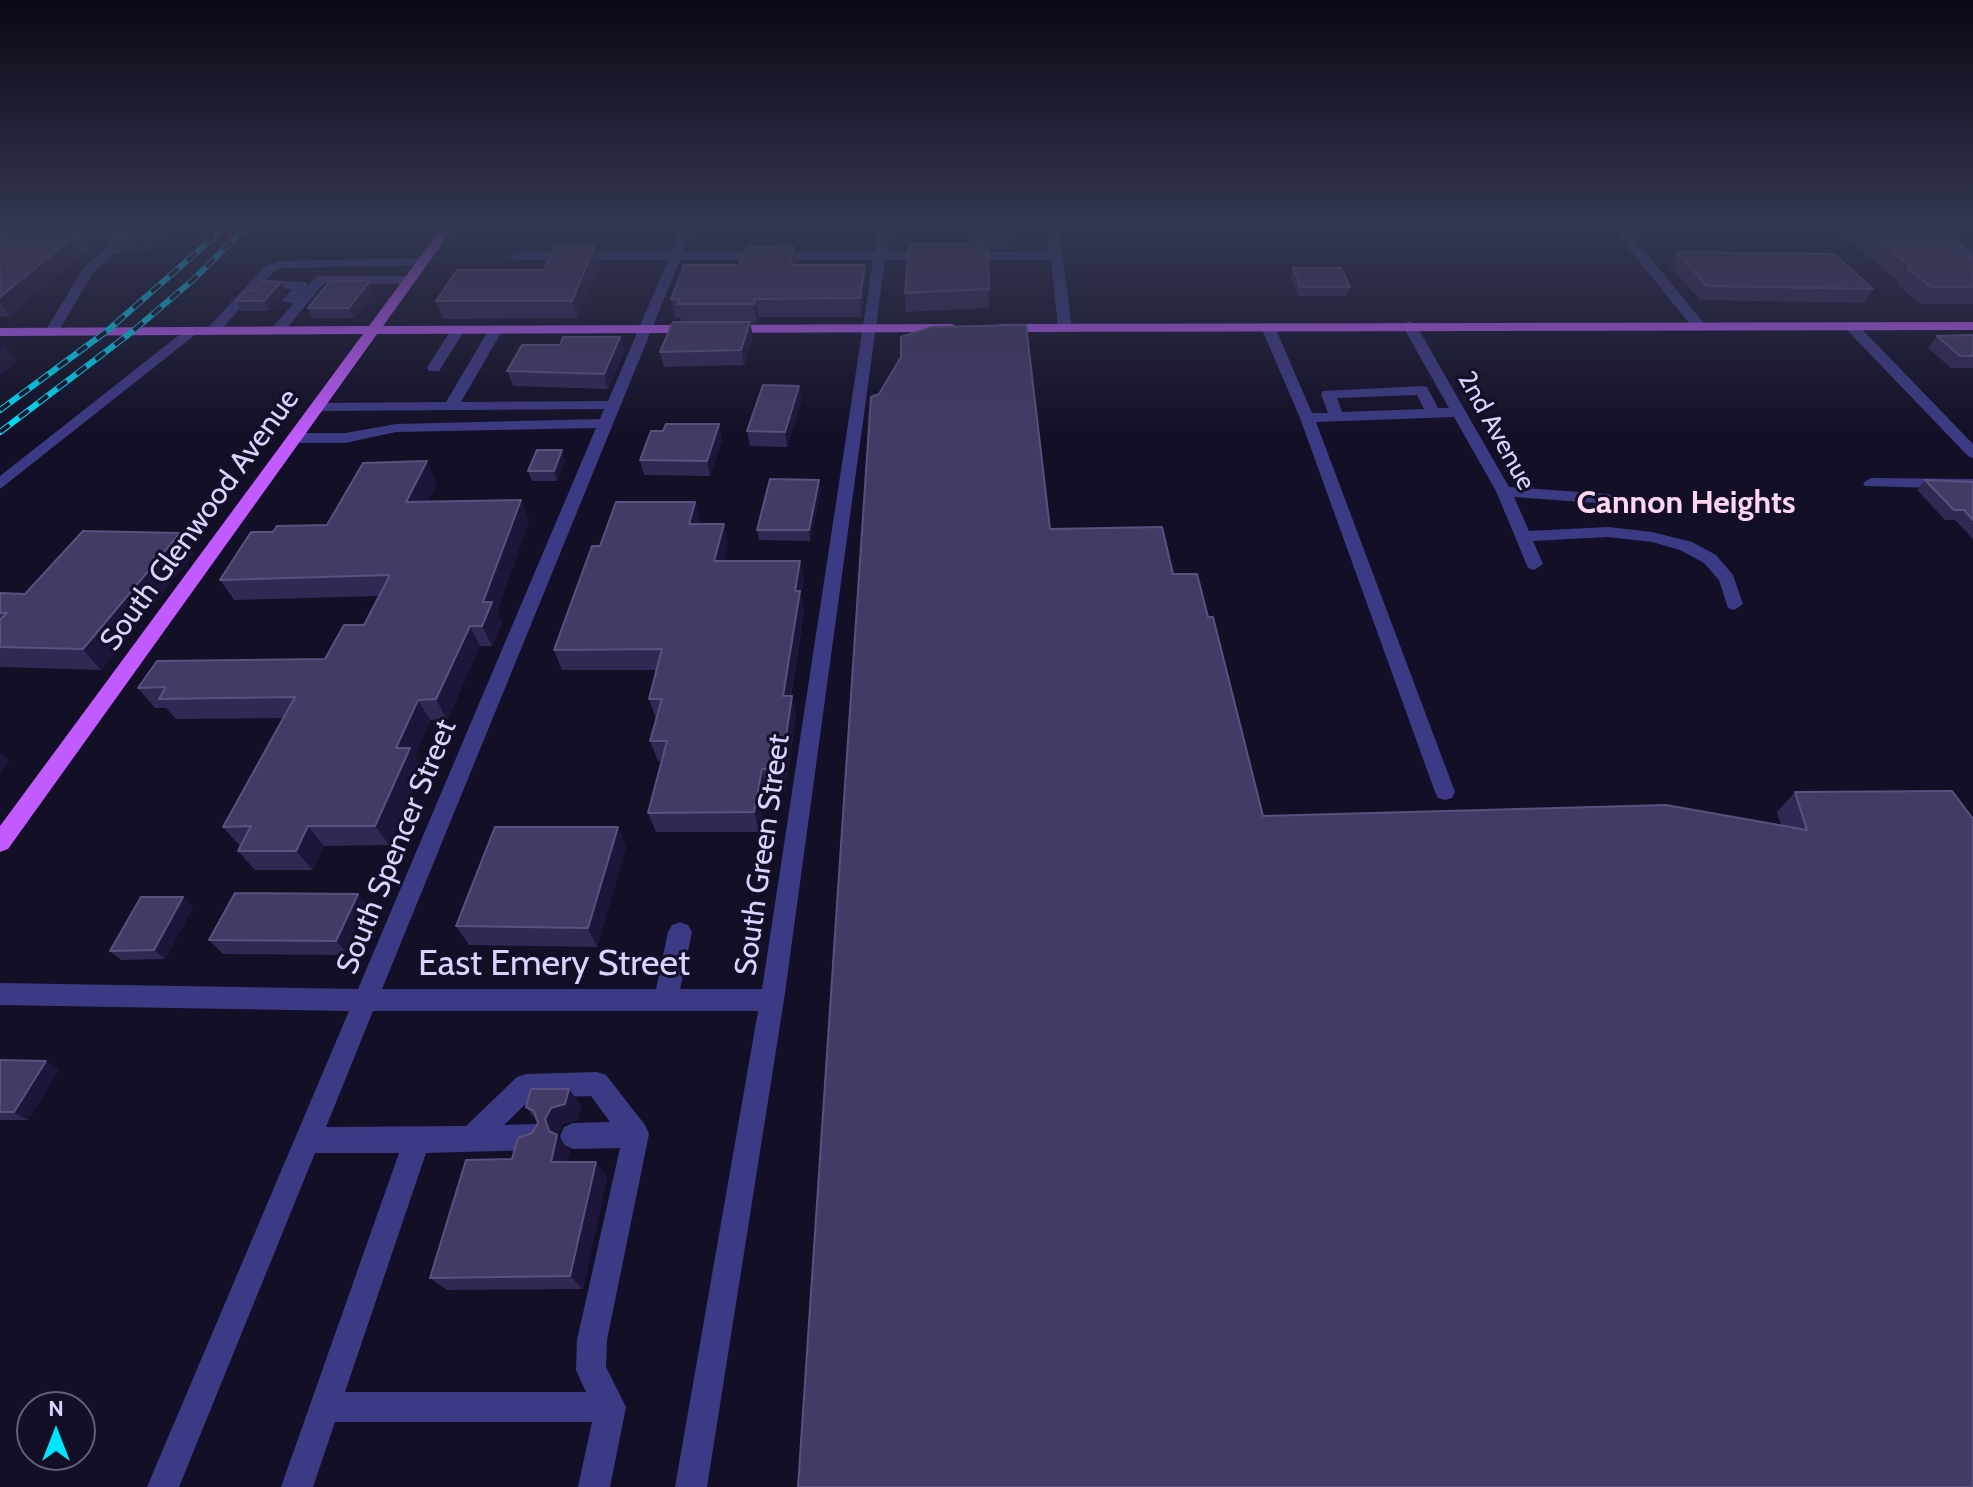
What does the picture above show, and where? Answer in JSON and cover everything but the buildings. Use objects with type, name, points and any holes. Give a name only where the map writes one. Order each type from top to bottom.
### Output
[{"type":"main road","name":"South Glenwood Avenue","points":[[0,843],[395,299]]},
{"type":"main road","points":[[0,332],[193,331],[217,326],[277,331],[960,328]]},
{"type":"main road","points":[[990,328],[1973,326]]},
{"type":"street","points":[[52,331],[71,299]]},
{"type":"street","points":[[217,326],[241,299]]},
{"type":"street","points":[[217,326],[249,299]]},
{"type":"street","points":[[288,318],[277,314],[290,299]]},
{"type":"street","points":[[277,331],[304,299]]},
{"type":"street","name":"South Spencer Street","points":[[163,1487],[658,299]]},
{"type":"street","name":"South Green Street","points":[[691,1487],[772,1000],[874,299]]},
{"type":"street","points":[[1061,299],[1065,328]]},
{"type":"street","points":[[1677,299],[1698,325]]},
{"type":"street","name":"2nd Avenue","points":[[1409,325],[1504,491],[1534,564]]},
{"type":"street","points":[[1851,326],[1973,453]]},
{"type":"street","points":[[1268,327],[1307,418],[1445,792]]},
{"type":"street","points":[[0,484],[193,331]]},
{"type":"street","points":[[434,368],[457,331]]},
{"type":"street","points":[[451,406],[495,331]]},
{"type":"street","points":[[1337,417],[1328,394],[1422,390],[1433,413]]},
{"type":"street","points":[[318,407],[451,406],[609,414]]},
{"type":"street","points":[[1307,418],[1459,412]]},
{"type":"street","points":[[297,438],[345,438],[396,428],[609,414]]},
{"type":"street","points":[[1871,483],[1973,484]]},
{"type":"street","points":[[1504,491],[1609,499]]},
{"type":"street","points":[[1523,536],[1608,532],[1652,537],[1686,546],[1710,559],[1727,579],[1734,604]]},
{"type":"street","points":[[666,999],[680,932]]},
{"type":"street","name":"East Emery Street","points":[[0,994],[366,1000],[772,1000]]},
{"type":"street","points":[[471,1139],[526,1086],[597,1084],[636,1134]]},
{"type":"street","points":[[573,1136],[636,1134]]},
{"type":"street","points":[[594,1487],[611,1407],[591,1370],[592,1340],[636,1134]]},
{"type":"street","points":[[308,1140],[535,1137]]},
{"type":"street","points":[[297,1487],[417,1140]]},
{"type":"street","points":[[327,1407],[611,1407]]},
{"type":"railway","points":[[0,410],[107,331],[143,299]]},
{"type":"railway","points":[[0,432],[170,299]]},
{"type":"district","name":"Cannon Heights","points":[[1686,504]]}]
